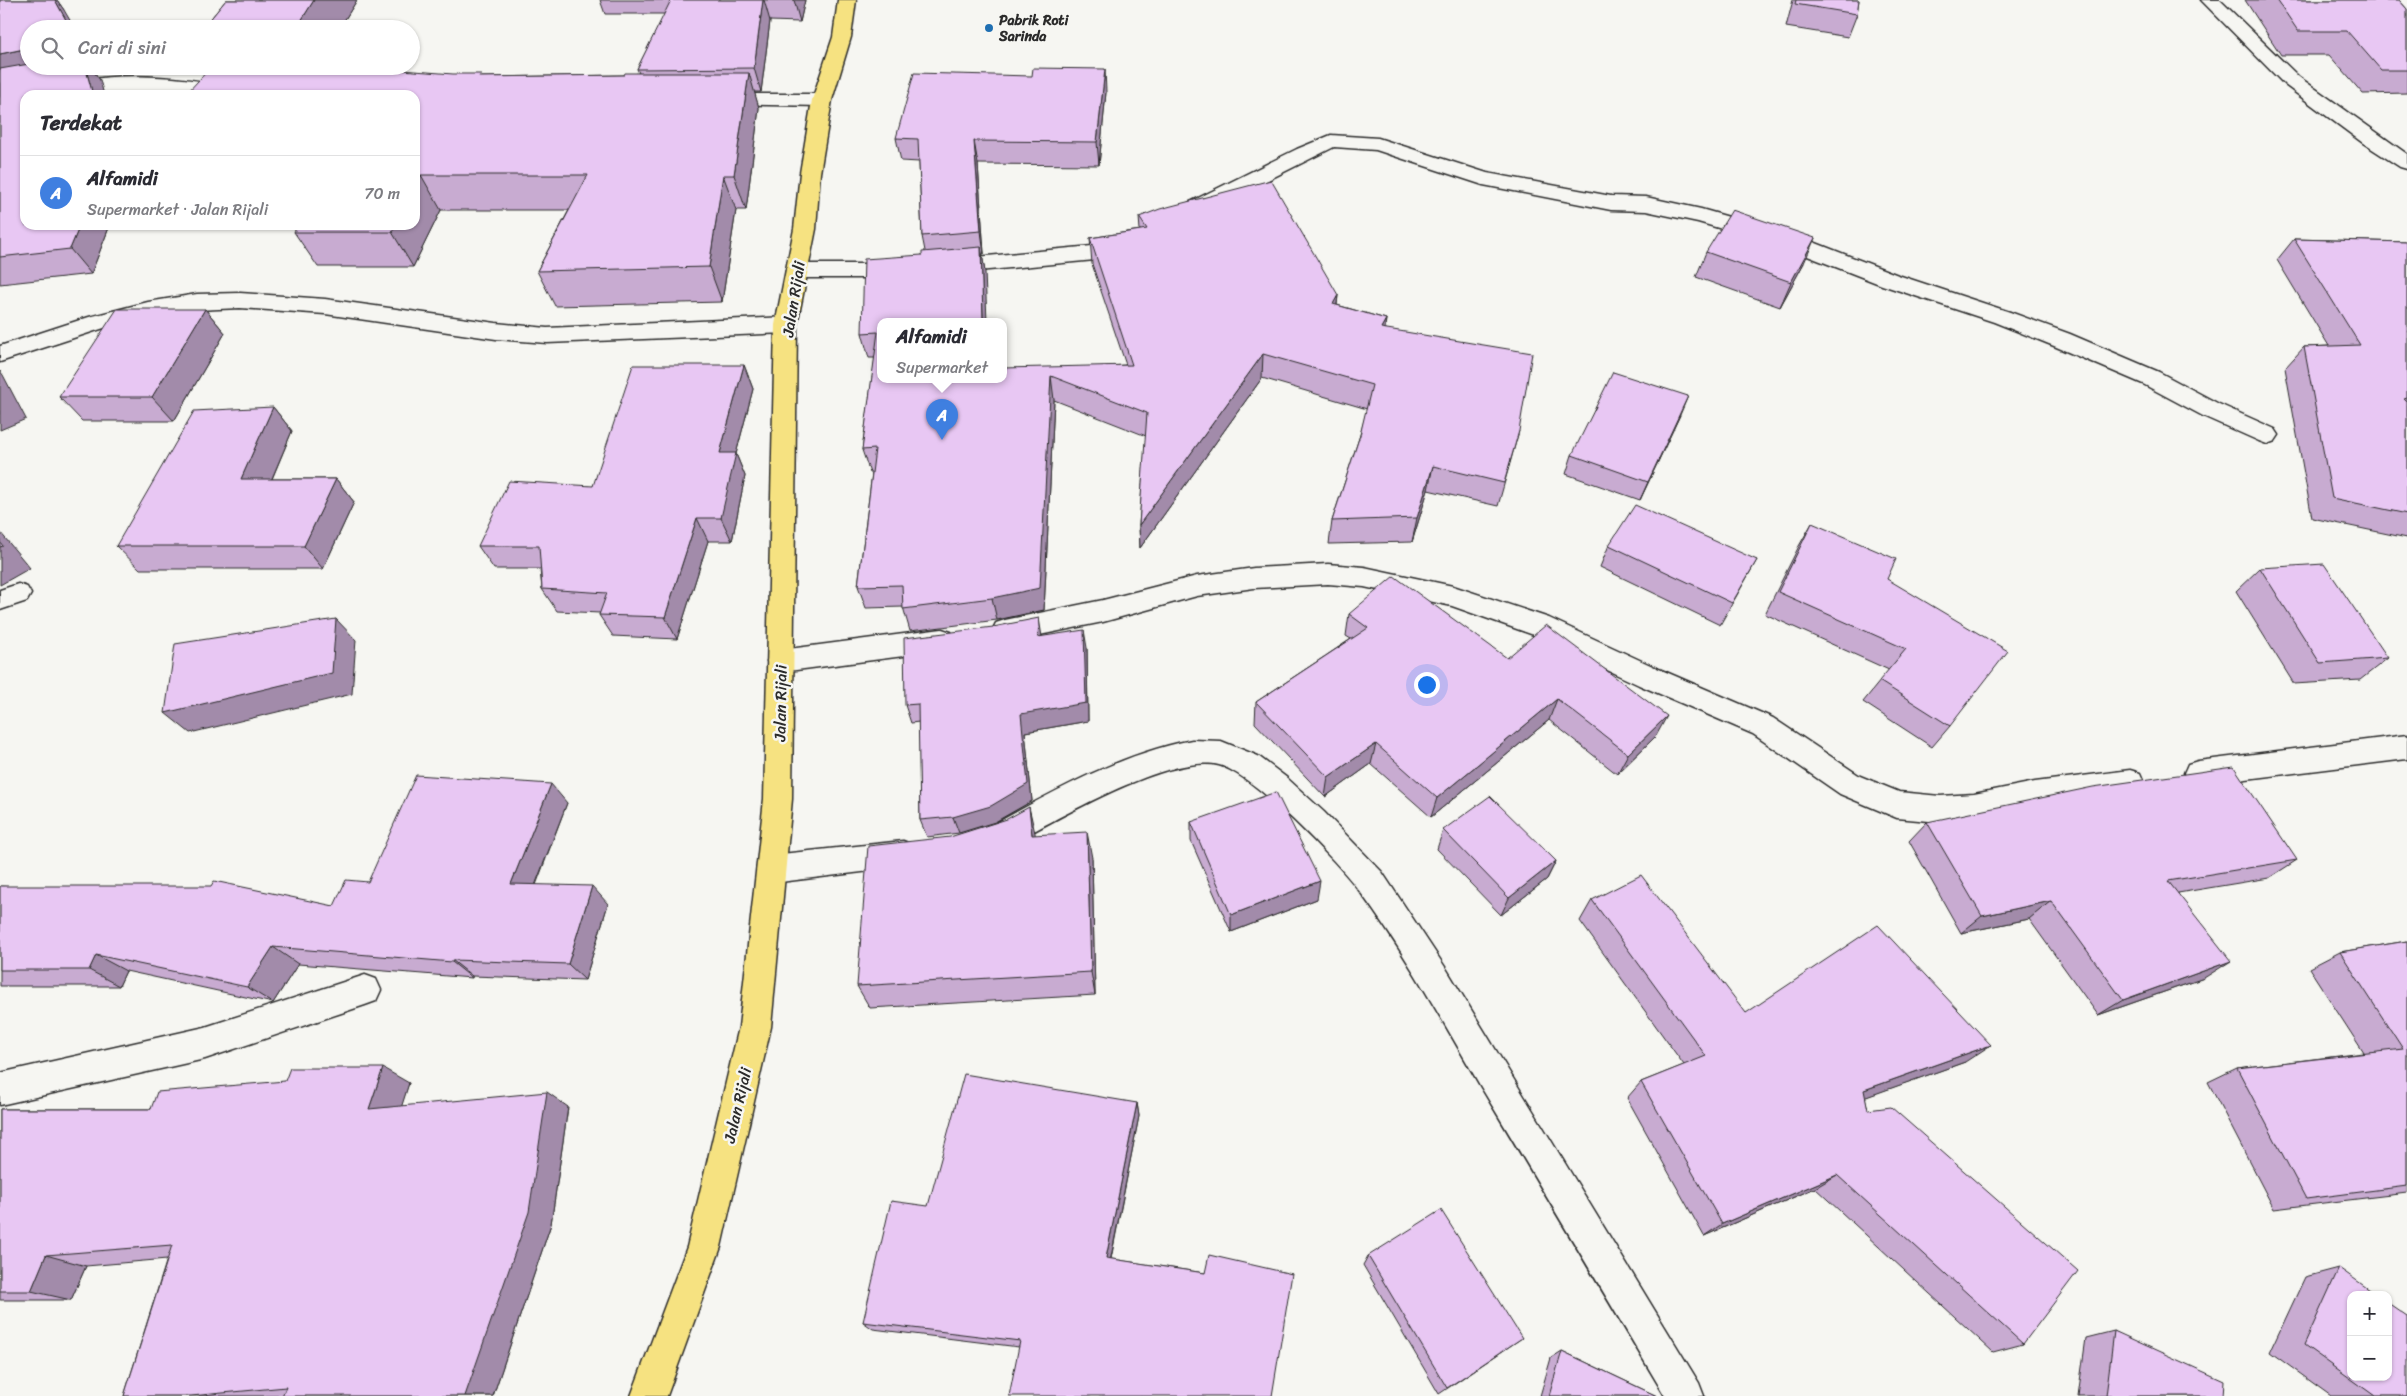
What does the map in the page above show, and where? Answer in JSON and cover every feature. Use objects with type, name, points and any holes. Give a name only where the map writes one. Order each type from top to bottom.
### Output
[{"type":"highway","name":"Jalan Rijali","points":[[649,1396],[704,1247],[755,1027],[778,799],[786,325],[805,229],[810,173],[822,100],[842,38],[847,0]]},
{"type":"street","points":[[2210,0],[2292,81],[2370,140],[2407,163]]},
{"type":"street","points":[[0,90],[72,75]]},
{"type":"street","points":[[208,75],[256,81]]},
{"type":"street","points":[[696,100],[822,100]]},
{"type":"street","points":[[1178,217],[1304,152],[1331,141],[1378,144],[1483,179],[1611,203],[1646,204],[1701,216],[1795,243],[1890,280],[2002,316],[2062,340],[2151,378],[2211,410],[2267,435]]},
{"type":"street","points":[[797,271],[893,271],[1095,253],[1144,232]]},
{"type":"street","points":[[0,354],[82,328],[163,306],[196,302],[249,300],[306,305],[541,336],[786,325]]},
{"type":"street","points":[[781,660],[972,636],[1103,611],[1197,586],[1254,578],[1328,574],[1364,577],[1454,596],[1540,626],[1649,677],[1763,726],[1850,785],[1897,805],[1940,809],[1974,808],[2035,795],[2407,747]]},
{"type":"street","points":[[976,843],[1003,835],[1064,800],[1162,758],[1192,752],[1222,753],[1248,765],[1277,787],[1314,821],[1376,891],[1436,981],[1686,1396]]},
{"type":"street","points":[[772,869],[929,851]]},
{"type":"street","points":[[0,1089],[205,1042],[365,990]]},
{"type":"building","points":[[0,0],[55,0],[66,20],[20,20],[20,50],[0,54]]},
{"type":"building","points":[[226,0],[314,0],[302,20],[210,20]]},
{"type":"building","points":[[671,0],[763,0],[754,68],[637,69]]},
{"type":"building","points":[[1796,0],[1859,0],[1857,14],[1795,4]]},
{"type":"building","points":[[2277,0],[2399,0],[2407,9],[2407,70],[2381,70],[2347,31],[2298,31]]},
{"type":"building","points":[[20,66],[20,75],[87,75],[92,90],[20,90],[20,230],[78,230],[70,249],[0,257],[0,69]]},
{"type":"building","points":[[1033,68],[1105,69],[1097,142],[974,141],[981,231],[922,236],[918,139],[896,138],[914,73],[1032,76]]},
{"type":"building","points":[[420,71],[481,74],[479,77],[624,75],[625,73],[749,73],[734,175],[723,175],[709,267],[537,271],[588,175],[421,175],[420,177],[420,90],[190,90],[204,75],[420,75]]},
{"type":"building","points":[[1271,180],[1338,295],[1333,304],[1386,319],[1381,328],[1532,353],[1519,431],[1504,483],[1433,466],[1417,518],[1332,521],[1360,435],[1372,385],[1263,354],[1139,525],[1147,413],[1051,376],[1040,588],[992,598],[903,609],[902,585],[858,586],[875,449],[862,450],[877,339],[877,383],[1007,383],[1007,368],[1132,365],[1090,238],[1147,229],[1139,217],[1160,209]]},
{"type":"building","points":[[1732,210],[1815,238],[1791,282],[1706,252]]},
{"type":"building","points":[[295,230],[393,230],[392,232],[294,232]]},
{"type":"building","points":[[2294,239],[2407,242],[2407,397],[2404,398],[2407,401],[2407,514],[2332,498],[2304,347],[2360,345]]},
{"type":"building","points":[[981,247],[983,318],[877,318],[877,332],[862,333],[864,259],[922,255],[922,252]]},
{"type":"building","points":[[117,309],[205,309],[152,397],[59,397]]},
{"type":"building","points":[[633,365],[744,365],[720,453],[736,453],[721,518],[697,518],[665,617],[599,615],[607,593],[542,589],[539,546],[478,546],[509,481],[593,486]]},
{"type":"building","points":[[1613,372],[1688,396],[1648,482],[1572,455]]},
{"type":"building","points":[[273,407],[241,479],[336,479],[304,546],[116,546],[194,411]]},
{"type":"building","points":[[1635,505],[1757,560],[1732,603],[1609,545]]},
{"type":"building","points":[[1812,523],[1896,559],[1887,579],[2008,651],[1950,726],[1879,681],[1906,649],[1778,592]]},
{"type":"building","points":[[2324,564],[2388,658],[2320,663],[2260,568]]},
{"type":"building","points":[[1394,576],[1507,658],[1546,625],[1667,716],[1628,754],[1557,699],[1437,798],[1376,744],[1328,777],[1256,702],[1368,628],[1349,614]]},
{"type":"building","points":[[1039,618],[1038,637],[1084,630],[1086,703],[1021,714],[1028,784],[991,806],[953,817],[920,820],[918,704],[905,705],[904,638],[993,627]]},
{"type":"building","points":[[336,619],[332,673],[165,713],[175,644]]},
{"type":"building","points":[[2234,767],[2297,860],[2168,881],[2231,961],[2123,1000],[2051,901],[1982,916],[1927,822],[2093,787]]},
{"type":"building","points":[[416,775],[551,784],[511,884],[592,886],[568,964],[452,960],[452,962],[273,947],[247,987],[96,955],[89,970],[0,970],[0,886],[211,886],[214,881],[334,906],[346,880],[368,882]]},
{"type":"building","points":[[1276,792],[1320,881],[1231,915],[1191,822]]},
{"type":"building","points":[[1490,796],[1556,861],[1509,898],[1443,830]]},
{"type":"building","points":[[1029,807],[1032,835],[1087,832],[1091,972],[857,986],[868,846],[950,837],[1007,819]]},
{"type":"building","points":[[1641,875],[1746,1013],[1878,925],[1991,1045],[1864,1090],[1868,1110],[1891,1107],[2078,1271],[2023,1344],[1837,1175],[1722,1224],[1641,1082],[1706,1056],[1592,900]]},
{"type":"building","points":[[2407,941],[2407,1186],[2306,1199],[2237,1068],[2403,1049],[2340,952]]},
{"type":"building","points":[[290,1068],[383,1068],[369,1109],[547,1092],[529,1212],[465,1396],[282,1396],[286,1387],[191,1396],[124,1396],[172,1245],[46,1255],[31,1291],[0,1291],[0,1109],[151,1109],[157,1092],[285,1081]]},
{"type":"building","points":[[964,1074],[1137,1103],[1106,1258],[1205,1273],[1209,1255],[1292,1274],[1272,1396],[1009,1396],[1020,1341],[863,1322],[891,1201],[928,1206]]},
{"type":"building","points":[[1441,1210],[1522,1338],[1447,1388],[1368,1256]]},
{"type":"building","points":[[2339,1268],[2371,1291],[2347,1291],[2347,1376],[2304,1345]]},
{"type":"building","points":[[2392,1306],[2407,1316],[2407,1396],[2375,1396],[2354,1381],[2392,1381]]},
{"type":"building","points":[[2114,1331],[2224,1381],[2223,1396],[2106,1396]]},
{"type":"building","points":[[1562,1351],[1657,1396],[1549,1396]]},
{"type":"place","name":"Pabrik Roti Sarinda","points":[[989,28]]},
{"type":"place","name":"Alfamidi","points":[[942,440]]}]
